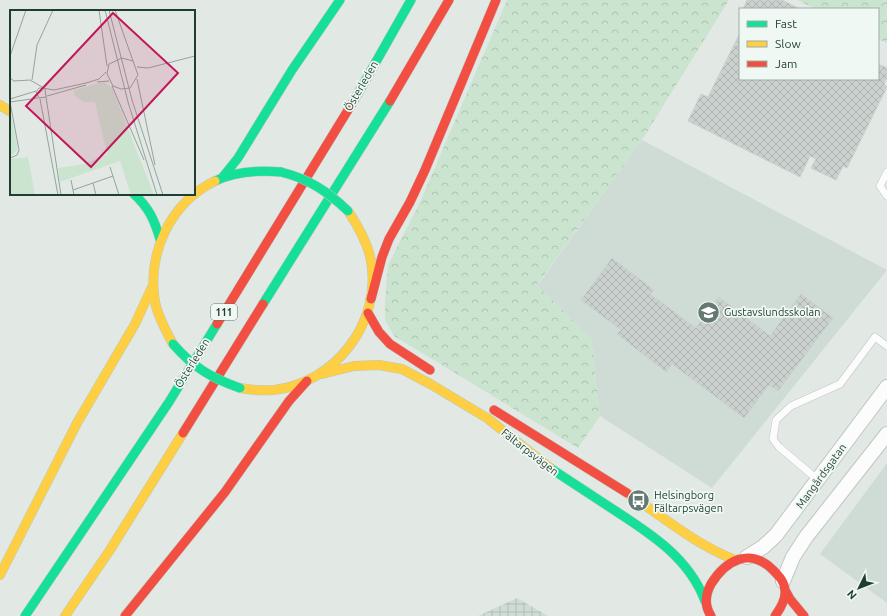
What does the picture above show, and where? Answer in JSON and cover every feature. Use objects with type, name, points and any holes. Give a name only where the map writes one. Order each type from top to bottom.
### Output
[{"type":"main road","points":[[222,178],[238,158],[292,70],[340,0]]},
{"type":"main road","name":"Österleden","points":[[25,616],[169,402],[351,105],[411,0]]},
{"type":"main road","name":"111","points":[[64,616],[110,550],[359,151],[449,0]]},
{"type":"main road","points":[[192,195],[170,221],[160,239],[154,262],[153,285],[159,316],[173,344],[186,359],[202,372],[221,382],[240,388],[278,390],[297,385],[322,374],[342,357],[358,337],[368,313],[382,257],[389,239],[410,202],[425,170],[496,0]]},
{"type":"main road","points":[[0,105],[10,111]]},
{"type":"main road","points":[[196,191],[222,178],[241,172],[261,170],[282,172],[300,177],[318,185],[334,196],[348,210],[364,237],[372,268],[372,299]]},
{"type":"main road","points":[[135,195],[144,202],[154,216],[160,239]]},
{"type":"main road","points":[[0,575],[77,423],[135,324],[153,285]]},
{"type":"main road","points":[[368,313],[379,332],[390,344],[407,357],[440,377]]},
{"type":"main road","name":"Fältarpsvägen","points":[[322,374],[354,366],[379,366],[402,369],[487,418],[544,464],[648,532],[668,548],[692,575],[700,587],[708,611]]},
{"type":"main road","points":[[125,616],[225,492],[289,401],[307,381]]},
{"type":"main road","name":"Fältarpsvägen","points":[[485,405],[638,501],[695,541],[722,556],[756,559],[768,566],[784,586]]},
{"type":"main road","points":[[708,611],[708,591],[717,575],[728,564],[741,558]]},
{"type":"main road","points":[[775,616],[782,606],[784,586]]},
{"type":"main road","points":[[784,586],[790,599],[804,616]]},
{"type":"street","name":"Mangårdsgatan","points":[[741,558],[767,544],[776,535],[887,387]]},
{"type":"street","points":[[784,586],[793,557],[806,537],[887,434]]},
{"type":"lane","points":[[887,172],[880,186],[887,196]]},
{"type":"lane","points":[[817,479],[779,447],[773,439],[776,420],[791,406],[840,384],[875,337],[887,346]]},
{"type":"shaded area","name":"Gustavslundsskolan","points":[[642,140],[887,270],[712,488],[600,416],[591,338],[537,286]]},
{"type":"shaded area","points":[[887,463],[887,603],[820,554]]},
{"type":"shaded area","points":[[517,598],[548,616],[478,616]]},
{"type":"green space","points":[[507,0],[729,0],[642,140],[537,285],[591,338],[600,416],[578,448],[394,336],[385,320],[388,265],[420,202]]},
{"type":"green space","points":[[797,0],[887,0],[887,43],[879,39],[879,8],[814,8]]},
{"type":"building","points":[[747,0],[782,0],[798,8],[743,8]]},
{"type":"building","points":[[739,35],[739,80],[879,80],[879,64],[887,68],[887,78],[884,84],[887,87],[847,168],[843,166],[836,180],[811,168],[816,159],[810,156],[800,177],[688,121],[701,94],[708,97]]},
{"type":"building","points":[[612,258],[654,290],[650,294],[696,328],[719,297],[770,336],[801,294],[833,318],[778,391],[769,385],[744,418],[672,364],[666,372],[617,334],[621,330],[581,300]]},
{"type":"traffic: fast","points":[[222,178],[238,158],[292,70],[340,0]]},
{"type":"traffic: fast","points":[[356,97],[411,0]]},
{"type":"traffic: fast","points":[[263,304],[390,101]]},
{"type":"traffic: fast","points":[[215,181],[239,173],[264,171],[281,172]]},
{"type":"traffic: fast","points":[[281,172],[309,182],[333,197],[348,211]]},
{"type":"traffic: fast","points":[[135,195],[144,204],[150,214],[160,239]]},
{"type":"traffic: fast","points":[[25,616],[169,402],[217,324]]},
{"type":"traffic: fast","points":[[173,344],[180,352],[203,371],[211,376],[240,388]]},
{"type":"traffic: fast","points":[[550,468],[639,526],[666,547],[689,571],[698,585],[705,601]]},
{"type":"traffic: slow","points":[[0,105],[10,111]]},
{"type":"traffic: slow","points":[[195,194],[215,181]]},
{"type":"traffic: slow","points":[[173,344],[156,308],[153,284],[155,266],[165,231],[174,216],[194,195]]},
{"type":"traffic: slow","points":[[240,388],[274,390],[296,385],[316,376],[334,362],[350,346],[361,327],[369,306],[372,284],[371,261],[368,248],[348,211]]},
{"type":"traffic: slow","points":[[0,575],[77,423],[135,324],[153,285]]},
{"type":"traffic: slow","points":[[322,374],[354,366],[379,365],[402,369],[487,418],[550,468]]},
{"type":"traffic: slow","points":[[65,616],[110,550],[183,433]]},
{"type":"traffic: slow","points":[[627,493],[680,530],[720,554],[735,560]]},
{"type":"traffic: jam","points":[[390,101],[449,0]]},
{"type":"traffic: jam","points":[[371,299],[382,257],[389,239],[410,202],[425,170],[496,0]]},
{"type":"traffic: jam","points":[[217,324],[356,97]]},
{"type":"traffic: jam","points":[[183,433],[263,304]]},
{"type":"traffic: jam","points":[[368,313],[379,332],[390,344],[430,370]]},
{"type":"traffic: jam","points":[[125,616],[225,492],[289,401],[307,381]]},
{"type":"traffic: jam","points":[[494,410],[627,493]]},
{"type":"traffic: jam","points":[[711,616],[706,604],[707,592],[711,584],[724,568],[739,559],[747,558],[756,559],[764,563],[775,572],[783,582],[785,588],[785,598],[775,616]]},
{"type":"traffic: jam","points":[[785,590],[790,599],[804,616]]},
{"type":"place","name":"Gustavslundsskolan","points":[[709,312]]},
{"type":"place","name":"Helsingborg Fältarpsvägen","points":[[638,501]]}]
